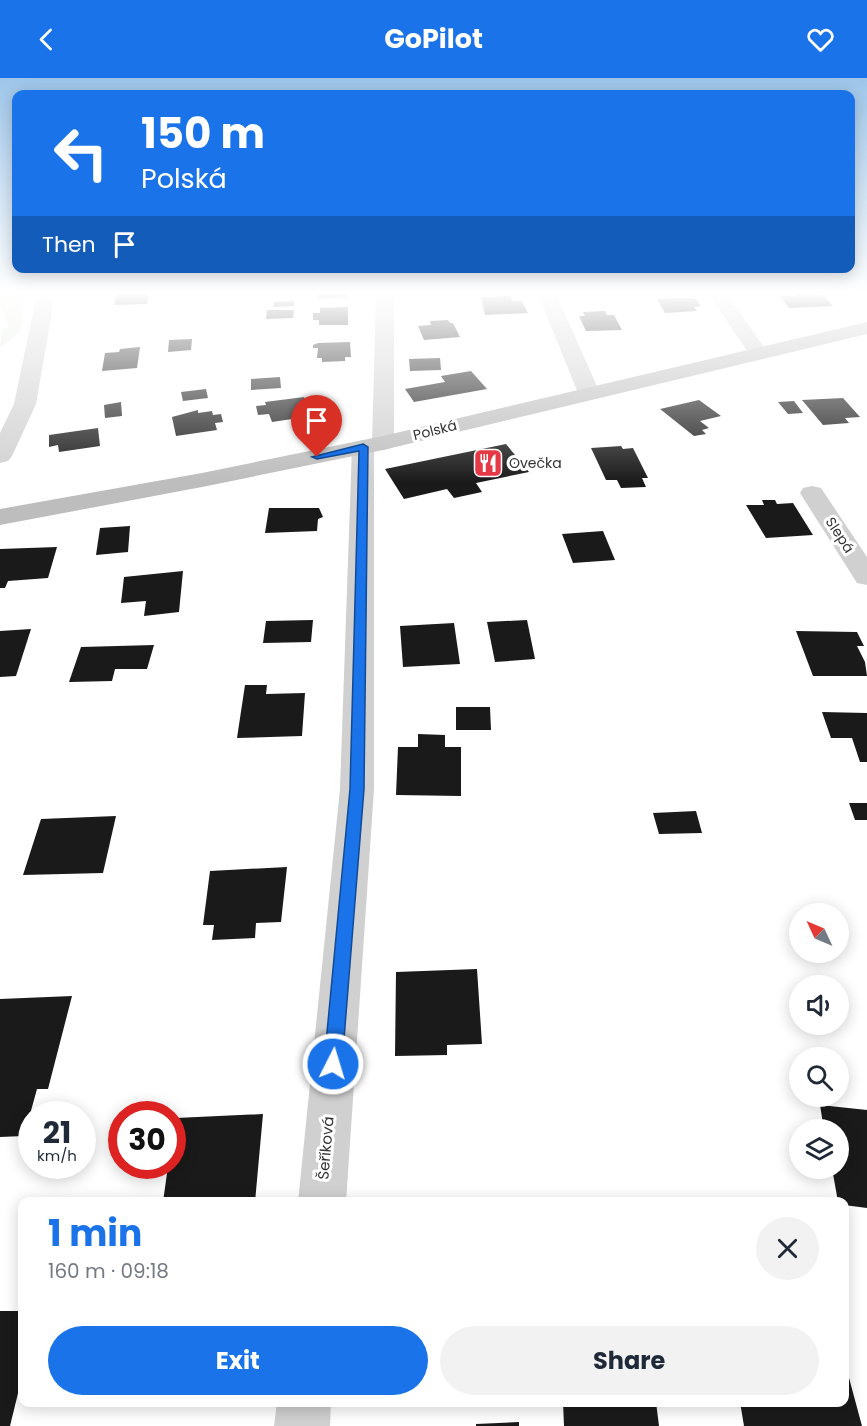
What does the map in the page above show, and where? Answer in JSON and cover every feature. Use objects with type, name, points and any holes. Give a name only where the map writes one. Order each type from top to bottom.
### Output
[{"type":"street","points":[[0,456],[25,404],[34,357]]},
{"type":"street","name":"Šeříková","points":[[322,1197],[357,789],[373,445],[380,357]]},
{"type":"street","points":[[574,357],[589,393]]},
{"type":"street","name":"Polská","points":[[0,517],[373,445],[741,357]]},
{"type":"street","name":"Slepá","points":[[812,494],[867,577]]},
{"type":"street","points":[[302,1426],[304,1407]]},
{"type":"building","points":[[104,357],[139,357],[137,368],[102,371]]},
{"type":"building","points":[[317,357],[351,357],[345,357],[345,361],[322,362],[322,358]]},
{"type":"building","points":[[440,358],[441,370],[410,371],[409,359]]},
{"type":"building","points":[[471,371],[487,389],[414,402],[405,389],[445,382],[441,376]]},
{"type":"building","points":[[280,377],[281,388],[251,390],[251,379]]},
{"type":"building","points":[[206,389],[208,398],[183,401],[181,392]]},
{"type":"building","points":[[304,397],[312,416],[272,422],[269,414],[258,415],[256,406],[266,405],[265,402]]},
{"type":"building","points":[[843,398],[860,417],[845,418],[849,423],[823,425],[802,400]]},
{"type":"building","points":[[699,400],[721,416],[700,421],[709,428],[702,430],[706,434],[694,436],[660,409]]},
{"type":"building","points":[[794,401],[803,413],[788,414],[778,402]]},
{"type":"building","points":[[121,402],[122,416],[105,418],[104,405]]},
{"type":"building","points":[[198,410],[198,413],[212,411],[213,415],[221,414],[223,422],[215,423],[217,430],[176,436],[172,417]]},
{"type":"building","points":[[98,428],[100,446],[59,452],[58,445],[49,447],[49,435]]},
{"type":"building","points":[[506,444],[529,472],[476,483],[482,492],[454,498],[447,489],[404,499],[385,469]]},
{"type":"building","points":[[621,446],[623,449],[633,448],[648,478],[642,478],[646,487],[621,488],[617,480],[606,480],[591,448]]},
{"type":"building","points":[[762,500],[775,500],[777,504],[793,503],[813,535],[766,538],[746,505],[764,505]]},
{"type":"building","points":[[269,508],[319,508],[323,517],[318,519],[317,531],[265,533]]},
{"type":"building","points":[[130,526],[128,552],[96,555],[100,528]]},
{"type":"building","points":[[603,531],[615,560],[573,563],[562,534]]},
{"type":"building","points":[[57,547],[48,578],[8,581],[5,588],[0,588],[0,549]]},
{"type":"building","points":[[183,571],[179,612],[144,616],[146,601],[121,603],[124,577]]},
{"type":"building","points":[[313,620],[311,642],[263,643],[266,621]]},
{"type":"building","points":[[527,620],[535,659],[495,662],[487,622]]},
{"type":"building","points":[[454,623],[460,664],[403,667],[400,626]]},
{"type":"building","points":[[31,629],[16,676],[0,677],[0,631]]},
{"type":"building","points":[[796,631],[857,632],[864,646],[857,646],[865,662],[867,676],[813,676]]},
{"type":"building","points":[[154,645],[147,669],[115,669],[112,681],[69,682],[81,647]]},
{"type":"building","points":[[245,685],[267,685],[266,694],[305,693],[302,736],[237,738]]},
{"type":"building","points":[[456,707],[490,707],[491,730],[456,730]]},
{"type":"building","points":[[822,712],[867,713],[867,762],[860,762],[852,738],[831,738]]},
{"type":"building","points":[[418,734],[445,735],[445,747],[461,747],[461,796],[396,795],[398,747],[418,747]]},
{"type":"building","points":[[849,803],[867,803],[867,820],[855,820]]},
{"type":"building","points":[[696,811],[702,833],[659,834],[653,813]]},
{"type":"building","points":[[116,816],[103,873],[23,875],[41,819]]},
{"type":"building","points":[[287,867],[281,922],[256,923],[255,938],[212,940],[214,925],[203,925],[210,871]]},
{"type":"building","points":[[477,969],[482,1044],[447,1045],[447,1055],[395,1056],[396,972]]},
{"type":"building","points":[[72,996],[48,1089],[37,1089],[34,1101],[18,1101],[18,1136],[0,1137],[0,999]]},
{"type":"building","points":[[820,1107],[867,1110],[867,1208],[849,1206],[849,1197],[837,1197],[834,1179],[849,1179],[849,1119],[822,1119]]},
{"type":"building","points":[[263,1114],[255,1197],[164,1197],[166,1179],[186,1179],[186,1118]]},
{"type":"building","points":[[0,1311],[18,1311],[18,1393],[10,1426],[0,1426]]},
{"type":"building","points":[[849,1378],[862,1426],[744,1426],[741,1407],[849,1407]]},
{"type":"building","points":[[563,1407],[657,1407],[659,1426],[564,1426]]},
{"type":"building","points":[[519,1422],[519,1426],[476,1426],[476,1424]]},
{"type":"place","name":"Ovečka","points":[[488,463]]},
{"type":"route","points":[[317,457],[363,447],[357,789],[333,1064]]}]
